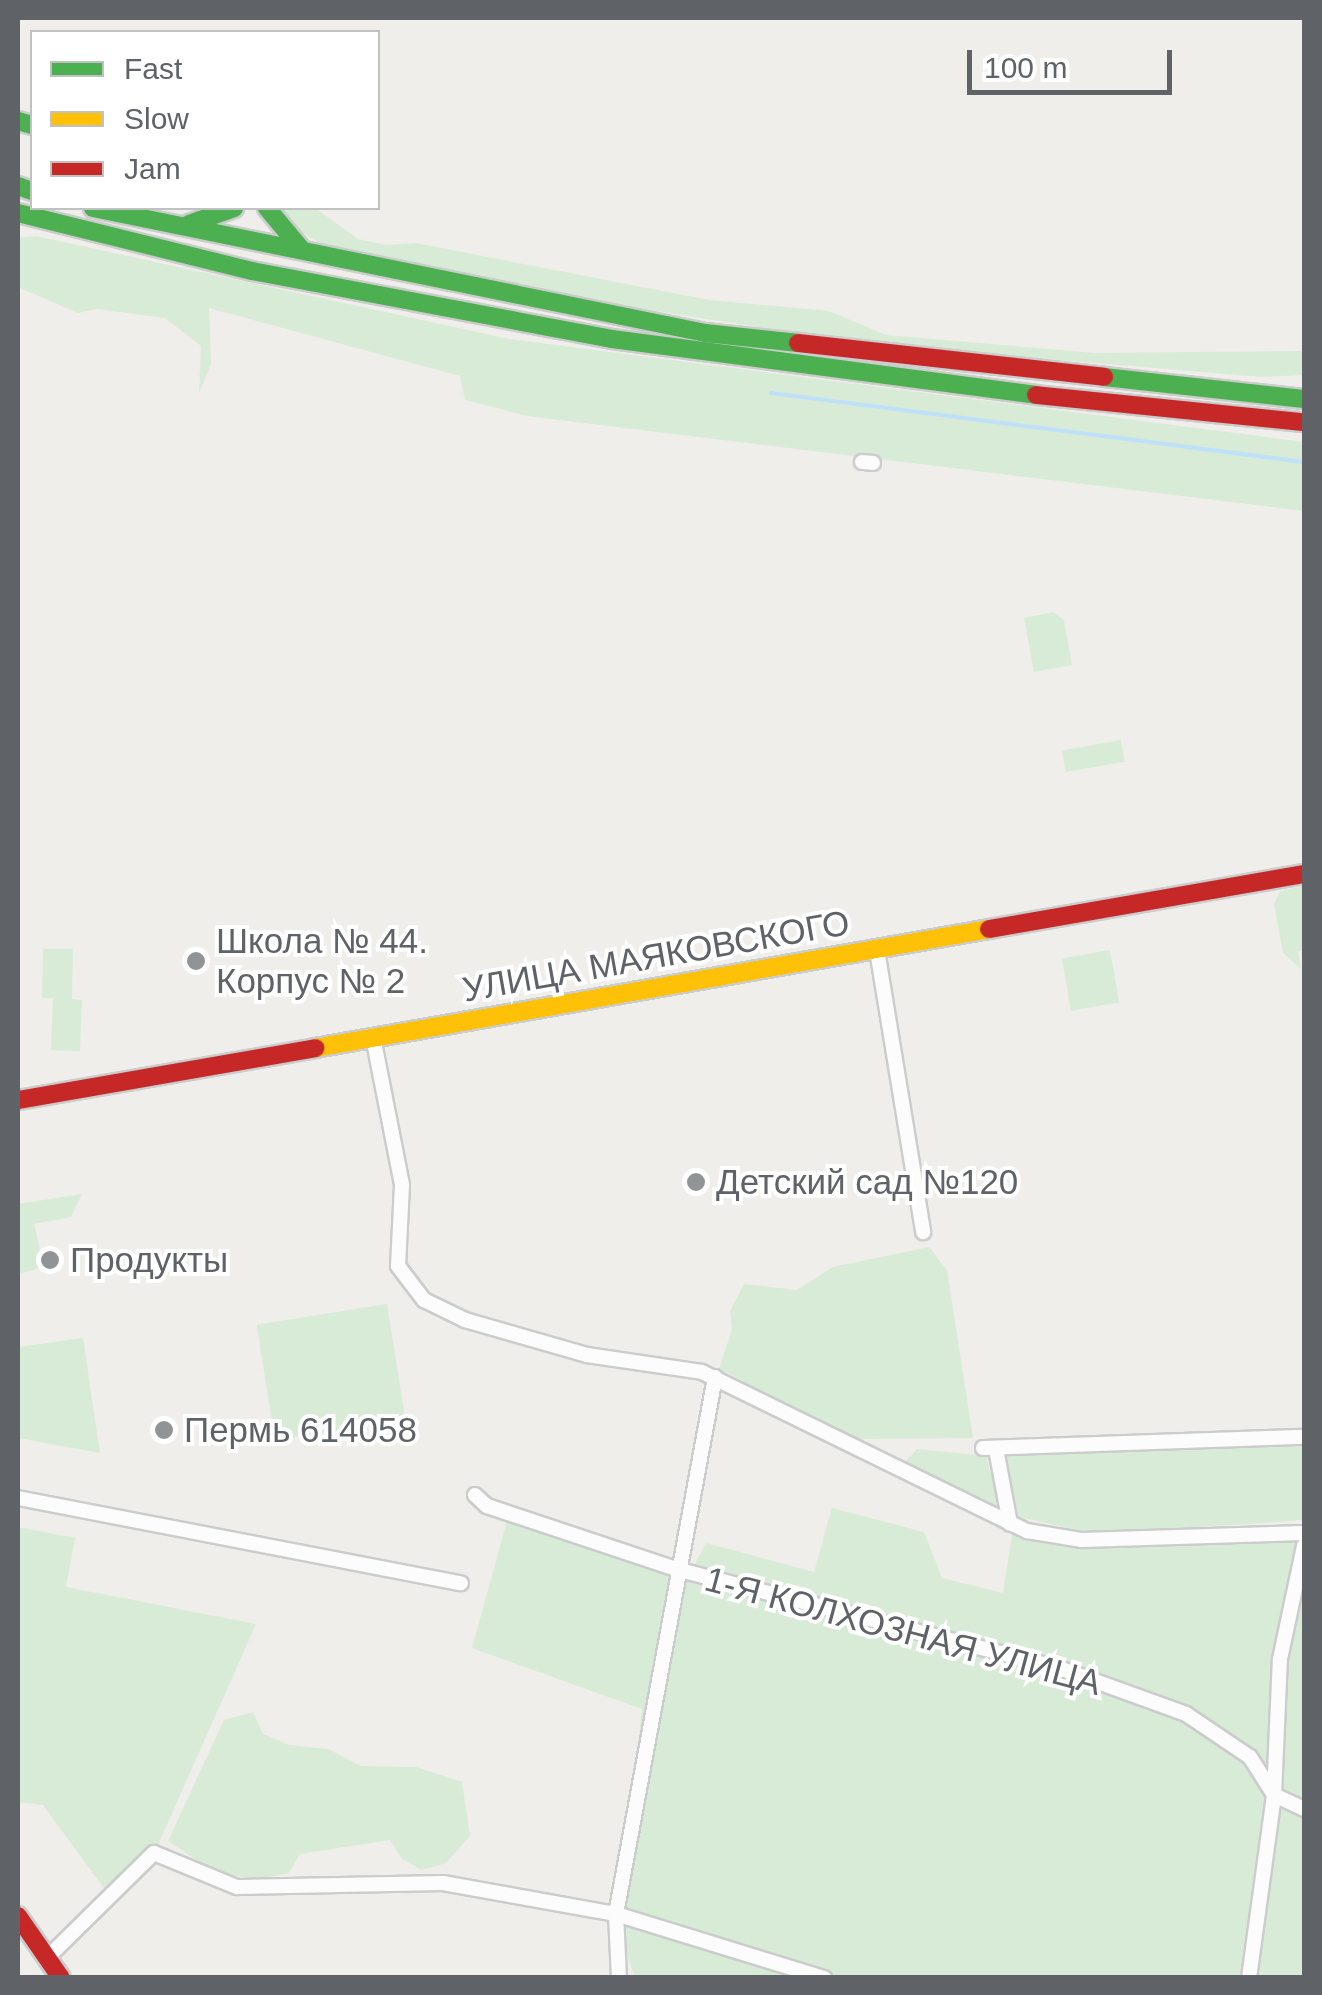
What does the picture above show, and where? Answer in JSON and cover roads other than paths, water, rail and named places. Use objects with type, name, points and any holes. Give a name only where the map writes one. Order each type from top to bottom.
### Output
[{"type":"main road","points":[[102,210],[330,261],[705,332],[1304,399]]},
{"type":"main road","points":[[159,223],[206,222],[230,210]]},
{"type":"main road","points":[[268,210],[292,243],[330,261]]},
{"type":"main road","points":[[18,212],[421,306],[874,378],[1304,422]]},
{"type":"main road","name":"УЛИЦА МАЯКОВСКОГО","points":[[18,1100],[1304,874]]},
{"type":"main road","points":[[18,1916],[61,1978]]},
{"type":"street","points":[[877,950],[923,1232]]},
{"type":"street","points":[[373,1038],[402,1186],[398,1266],[424,1300],[465,1320],[587,1356],[715,1378],[1010,1524],[1082,1540],[1304,1532]]},
{"type":"street","points":[[619,1978],[616,1914],[676,1570],[715,1378]]},
{"type":"street","points":[[1010,1524],[990,1449],[1304,1436]]},
{"type":"street","name":"1-Я КОЛХОЗНАЯ УЛИЦА","points":[[474,1495],[487,1506],[676,1570],[1058,1668],[1186,1714],[1250,1757],[1274,1795],[1304,1810]]},
{"type":"street","points":[[18,1498],[462,1583]]},
{"type":"street","points":[[1248,1978],[1274,1795],[1280,1658],[1304,1546]]},
{"type":"street","points":[[47,1958],[154,1853],[237,1887],[443,1883],[616,1914],[824,1978]]},
{"type":"waterway","points":[[771,393],[1304,462]]},
{"type":"place","name":"Школа № 44. Корпус № 2","points":[[196,961]]},
{"type":"place","name":"Детский сад №120","points":[[696,1182]]},
{"type":"place","name":"Продукты","points":[[50,1260]]},
{"type":"place","name":"Пермь 614058","points":[[164,1430]]}]
